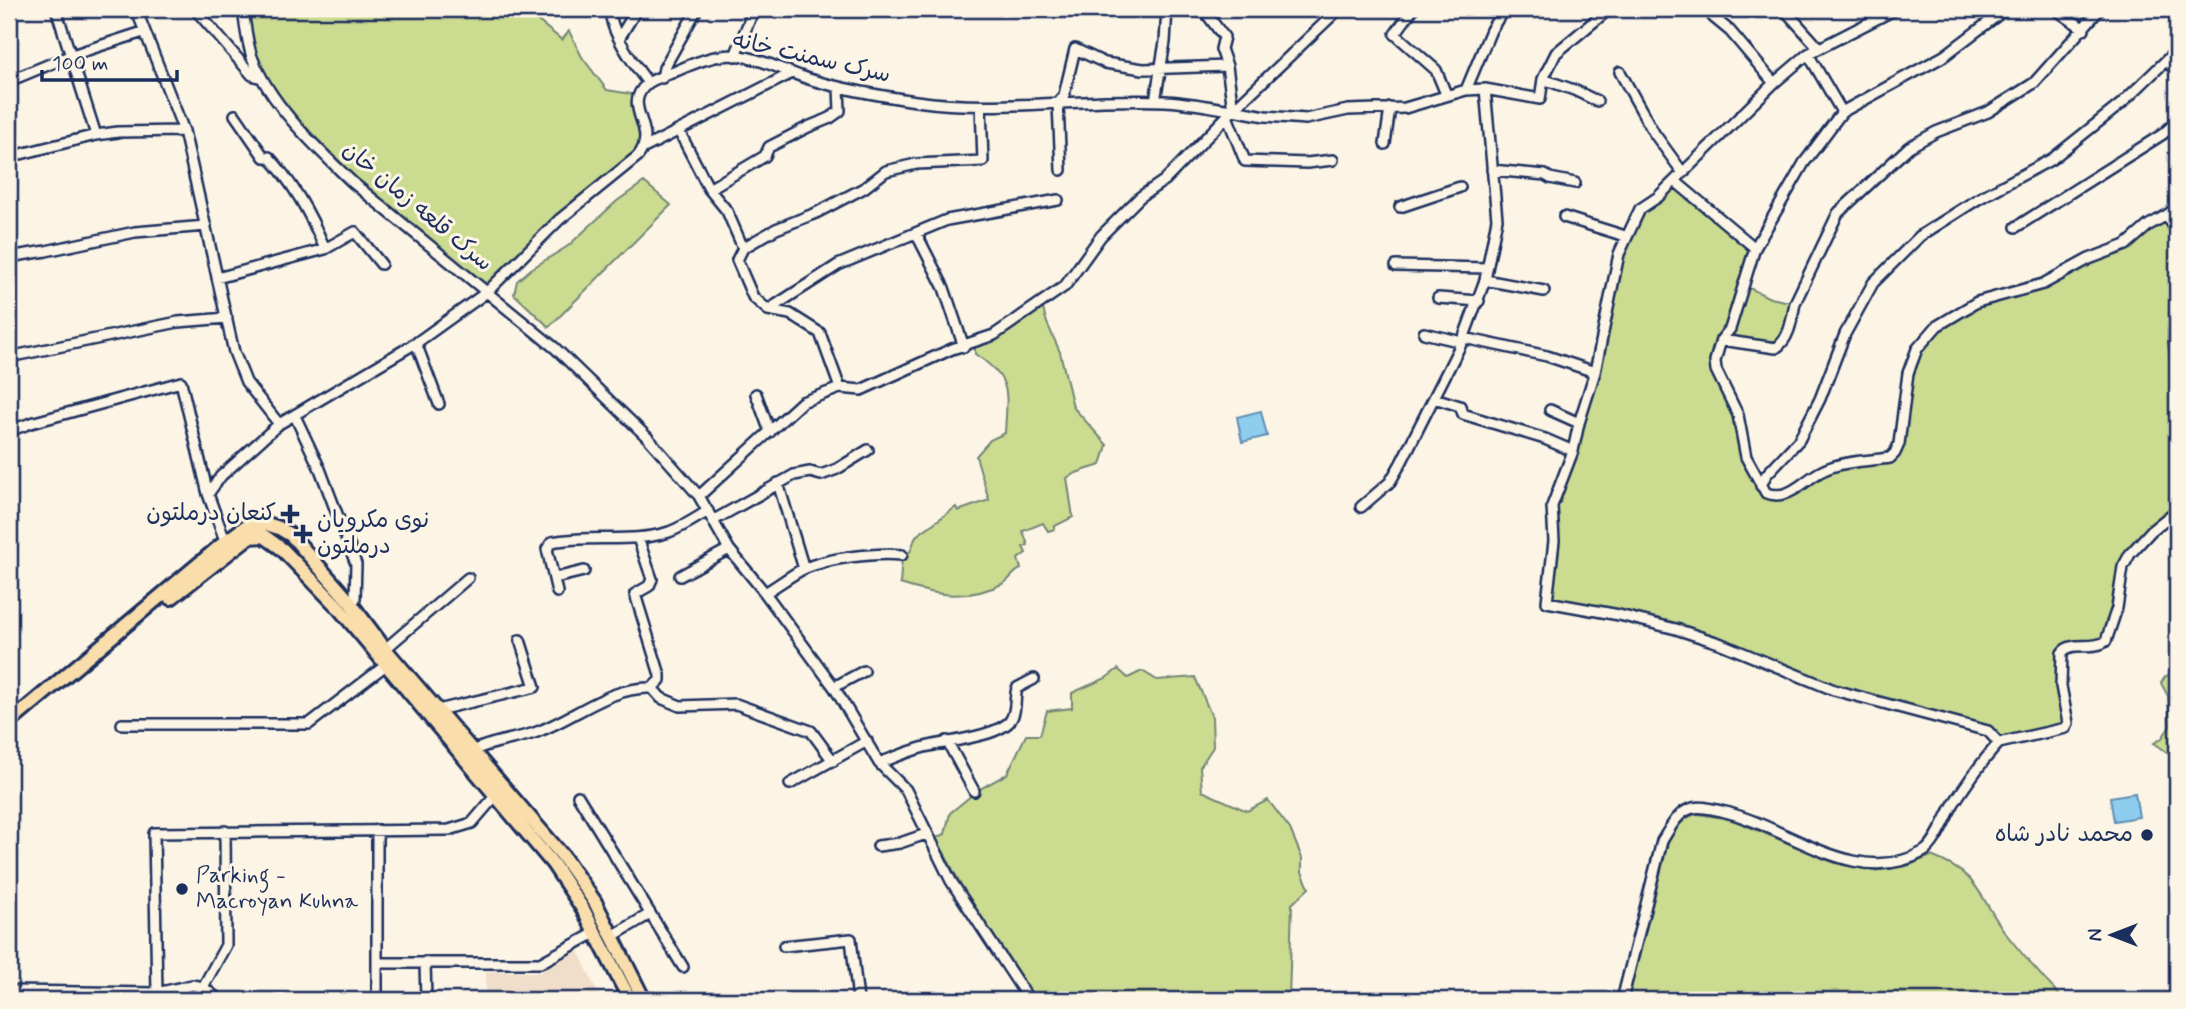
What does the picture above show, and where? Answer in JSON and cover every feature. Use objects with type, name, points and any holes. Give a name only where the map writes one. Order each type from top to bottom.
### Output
[{"type":"main road","points":[[9,732],[227,546],[245,527],[267,524],[279,528],[292,536],[349,601],[385,649],[438,710],[496,796],[553,864],[639,999]]},
{"type":"main road","points":[[9,723],[227,546],[249,537],[264,536],[282,549],[337,606],[386,665],[562,855],[595,902],[611,932],[639,999]]},
{"type":"street","points":[[56,9],[96,135]]},
{"type":"street","points":[[136,9],[184,131],[234,352],[246,382],[279,425]]},
{"type":"street","points":[[195,9],[252,75],[262,78]]},
{"type":"street","name":"سرک قلعه زمان خان","points":[[243,9],[252,56],[278,103],[352,182],[555,348],[648,438],[699,496],[729,549],[834,687],[879,763],[906,790],[951,881],[1028,1000]]},
{"type":"street","points":[[611,9],[609,17],[627,56],[648,83],[638,94],[636,101],[646,136],[646,147]]},
{"type":"street","points":[[620,37],[636,9]]},
{"type":"street","points":[[662,78],[664,68],[697,9]]},
{"type":"street","points":[[735,56],[754,9]]},
{"type":"street","points":[[1155,101],[1165,42],[1167,9]]},
{"type":"street","points":[[1187,9],[1208,11],[1224,37],[1222,49],[1227,66],[1230,113],[1245,160],[1293,163],[1333,160]]},
{"type":"street","points":[[699,496],[802,402],[840,388],[861,390],[952,349],[994,335],[1065,286],[1101,236],[1140,197],[1165,180],[1230,113],[1339,9]]},
{"type":"street","points":[[1413,9],[1395,34],[1436,70],[1446,94]]},
{"type":"street","points":[[1466,90],[1491,30],[1504,9]]},
{"type":"street","points":[[1597,102],[1543,79],[1556,53],[1609,9]]},
{"type":"street","points":[[1784,9],[1819,48]]},
{"type":"street","points":[[1896,9],[1808,54],[1774,83],[1658,197],[1640,209],[1625,236],[1619,254],[1595,372],[1573,451],[1552,506],[1554,541],[1547,602],[1640,620],[1698,636],[1834,690],[1988,731],[1999,743]]},
{"type":"street","points":[[2006,9],[1944,56],[1842,112],[1804,163],[1755,248],[1730,329],[1721,340],[1715,361],[1716,370],[1738,415],[1746,457],[1766,493],[1778,495],[1805,484],[1819,472],[1830,468],[1890,458],[1899,444],[1908,373],[1917,349],[1937,326],[1977,302],[2043,284],[2089,259],[2126,245],[2177,206]]},
{"type":"street","points":[[2055,9],[2084,29]]},
{"type":"street","points":[[1721,340],[1776,348],[1782,344],[1795,303],[1838,213],[1909,147],[1936,132],[1988,113],[2034,83],[2100,9]]},
{"type":"street","points":[[1713,17],[1730,31],[1774,83]]},
{"type":"street","points":[[9,81],[72,55],[144,32]]},
{"type":"street","points":[[1061,170],[1058,104],[1064,95],[1075,49],[1105,63],[1143,69],[1227,66]]},
{"type":"street","points":[[1761,486],[1766,475],[1799,440],[1821,399],[1845,334],[1873,283],[1920,236],[1978,199],[2052,159],[2121,104],[2177,50]]},
{"type":"street","points":[[1808,54],[1842,112]]},
{"type":"street","name":"سرک سمنت خانه","points":[[648,83],[722,55],[770,64],[839,87],[915,100],[981,106],[1155,101],[1230,113],[1307,119],[1348,110],[1405,108],[1466,90],[1485,89],[1540,99],[1543,79]]},
{"type":"street","points":[[2167,61],[2177,72]]},
{"type":"street","points":[[1620,72],[1654,133],[1683,173]]},
{"type":"street","points":[[208,494],[228,468],[279,425],[416,343],[486,292],[559,220],[646,147],[792,73]]},
{"type":"street","points":[[709,189],[765,156],[769,147],[840,111],[839,87]]},
{"type":"street","points":[[1361,507],[1390,482],[1463,340],[1479,301],[1497,219],[1485,89]]},
{"type":"street","points":[[840,388],[820,333],[790,314],[768,310],[753,297],[737,260],[743,248],[776,229],[864,188],[886,172],[916,164],[983,161],[981,106]]},
{"type":"street","points":[[1385,144],[1390,108]]},
{"type":"street","points":[[235,115],[264,158],[269,157],[285,174],[313,220],[325,249]]},
{"type":"street","points":[[2016,227],[2163,134],[2177,121]]},
{"type":"street","points":[[9,157],[96,135],[184,131]]},
{"type":"street","points":[[678,131],[709,189],[727,211],[743,248]]},
{"type":"street","points":[[1492,170],[1545,175],[1575,183]]},
{"type":"street","points":[[1675,181],[1755,248]]},
{"type":"street","points":[[1400,207],[1460,187]]},
{"type":"street","points":[[768,310],[838,265],[947,220],[1058,200]]},
{"type":"street","points":[[2167,215],[2177,232]]},
{"type":"street","points":[[1564,217],[1625,236]]},
{"type":"street","points":[[9,257],[135,232],[206,226]]},
{"type":"street","points":[[217,278],[325,249],[355,232],[381,264]]},
{"type":"street","points":[[916,233],[944,288],[964,347]]},
{"type":"street","points":[[1396,266],[1488,268]]},
{"type":"street","points":[[1485,280],[1544,290]]},
{"type":"street","points":[[2177,284],[2174,338],[2177,372]]},
{"type":"street","points":[[1438,298],[1479,301]]},
{"type":"street","points":[[9,357],[178,322],[227,318]]},
{"type":"street","points":[[1424,333],[1547,356],[1595,372]]},
{"type":"street","points":[[416,343],[439,404]]},
{"type":"street","points":[[9,431],[31,422],[181,382],[208,494],[227,546]]},
{"type":"street","points":[[756,394],[771,432]]},
{"type":"street","points":[[1434,398],[1460,406],[1463,414],[1545,439],[1573,451]]},
{"type":"street","points":[[1550,410],[1579,423]]},
{"type":"street","points":[[295,416],[320,469],[356,564],[355,599],[349,601]]},
{"type":"street","points":[[714,520],[794,475],[810,472],[821,475],[837,469],[868,450]]},
{"type":"street","points":[[778,483],[804,569]]},
{"type":"street","points":[[557,592],[547,549],[552,542],[575,537],[638,538],[670,531],[708,510]]},
{"type":"street","points":[[1622,1000],[1662,841],[1672,824],[1689,809],[1732,813],[1837,857],[1873,865],[1905,860],[1929,849],[1955,802],[1999,743],[2066,728],[2068,723],[2061,686],[2064,649],[2068,646],[2096,646],[2106,641],[2117,608],[2123,567],[2130,554],[2151,531],[2177,510]]},
{"type":"street","points":[[638,538],[652,579],[649,586],[635,594],[660,675],[660,680],[652,688]]},
{"type":"street","points":[[680,576],[729,549]]},
{"type":"street","points":[[765,593],[804,569],[823,562],[886,553],[902,555]]},
{"type":"street","points":[[555,578],[584,571]]},
{"type":"street","points":[[385,649],[468,578]]},
{"type":"street","points":[[438,710],[534,687],[520,640]]},
{"type":"street","points":[[122,724],[309,724],[386,665]]},
{"type":"street","points":[[834,687],[864,671]]},
{"type":"street","points":[[879,763],[920,748],[978,736],[1003,726],[1014,711],[1017,688],[1034,679]]},
{"type":"street","points":[[468,754],[538,732],[614,695],[642,687],[652,688],[661,698],[680,706],[736,704],[811,731],[833,761]]},
{"type":"street","points":[[790,784],[866,741]]},
{"type":"street","points":[[947,741],[974,791]]},
{"type":"street","points":[[157,993],[154,833],[449,830],[472,823],[496,796]]},
{"type":"street","points":[[578,796],[683,967]]},
{"type":"street","points":[[377,830],[377,1000]]},
{"type":"street","points":[[203,987],[226,945],[225,831]]},
{"type":"street","points":[[878,846],[900,843],[926,834]]},
{"type":"street","points":[[611,932],[616,934],[650,914]]},
{"type":"street","points":[[377,963],[540,963],[595,933]]},
{"type":"street","points":[[785,946],[851,939],[858,1000]]},
{"type":"street","points":[[425,961],[426,1000]]},
{"type":"street","points":[[9,991],[157,993],[177,987],[203,987],[219,1000]]},
{"type":"street","points":[[639,999],[678,1000]]},
{"type":"shaded area","points":[[578,950],[601,1000],[486,1000],[486,971],[540,972]]},
{"type":"green space","points":[[243,9],[523,9],[562,40],[569,31],[582,57],[607,90],[638,95],[646,147],[605,181],[487,292],[321,152],[262,78]]},
{"type":"green space","points":[[1675,181],[1755,248],[1743,285],[1770,298],[1795,303],[1792,319],[1776,348],[1721,340],[1715,361],[1732,405],[1746,457],[1761,486],[1778,495],[1819,472],[1895,453],[1908,373],[1926,336],[1964,308],[2025,290],[2126,245],[2167,215],[2177,232],[2177,510],[2130,554],[2106,641],[2062,653],[2068,723],[1999,743],[1993,735],[1841,691],[1720,643],[1547,602],[1551,515],[1573,451],[1619,254],[1640,209]]},
{"type":"green space","points":[[644,182],[671,205],[549,327],[514,294],[517,281],[568,246],[617,201]]},
{"type":"green space","points":[[1041,302],[1060,352],[1073,407],[1107,445],[1101,465],[1067,478],[1073,517],[1048,531],[1043,523],[1023,531],[1028,545],[1023,547],[1026,553],[1018,559],[1021,569],[1004,583],[978,592],[952,595],[900,584],[902,557],[906,557],[906,553],[910,552],[916,536],[956,507],[958,511],[989,500],[976,456],[990,440],[1005,433],[1006,397],[1002,379],[975,354],[975,343]]},
{"type":"green space","points":[[1118,669],[1128,678],[1142,671],[1157,680],[1195,677],[1212,717],[1213,747],[1200,767],[1202,791],[1247,811],[1268,800],[1290,829],[1302,858],[1302,872],[1309,888],[1292,904],[1289,1000],[1036,1000],[961,885],[936,838],[945,834],[950,813],[978,790],[1007,774],[1026,735],[1040,735],[1047,711],[1072,708],[1072,693],[1106,678]]},
{"type":"green space","points":[[2177,670],[2177,759],[2154,743],[2162,738],[2170,726],[2168,696],[2161,683],[2165,677]]},
{"type":"green space","points":[[1698,814],[1730,819],[1836,863],[1873,871],[1907,866],[1931,856],[1948,864],[1961,871],[1977,888],[2007,935],[2064,1000],[1628,1000],[1668,843],[1684,821]]},
{"type":"water","points":[[1261,411],[1267,436],[1242,442],[1237,417]]},
{"type":"water","points":[[2135,793],[2139,817],[2114,821],[2110,797]]},
{"type":"place","name":"کنعان درملتون","points":[[290,514]]},
{"type":"place","name":"نوی مکرویان درملتون","points":[[303,534]]},
{"type":"place","name":"محمد نادر شاه","points":[[2147,835]]},
{"type":"place","name":"Parking - Macroyan Kuhna","points":[[182,889]]}]
